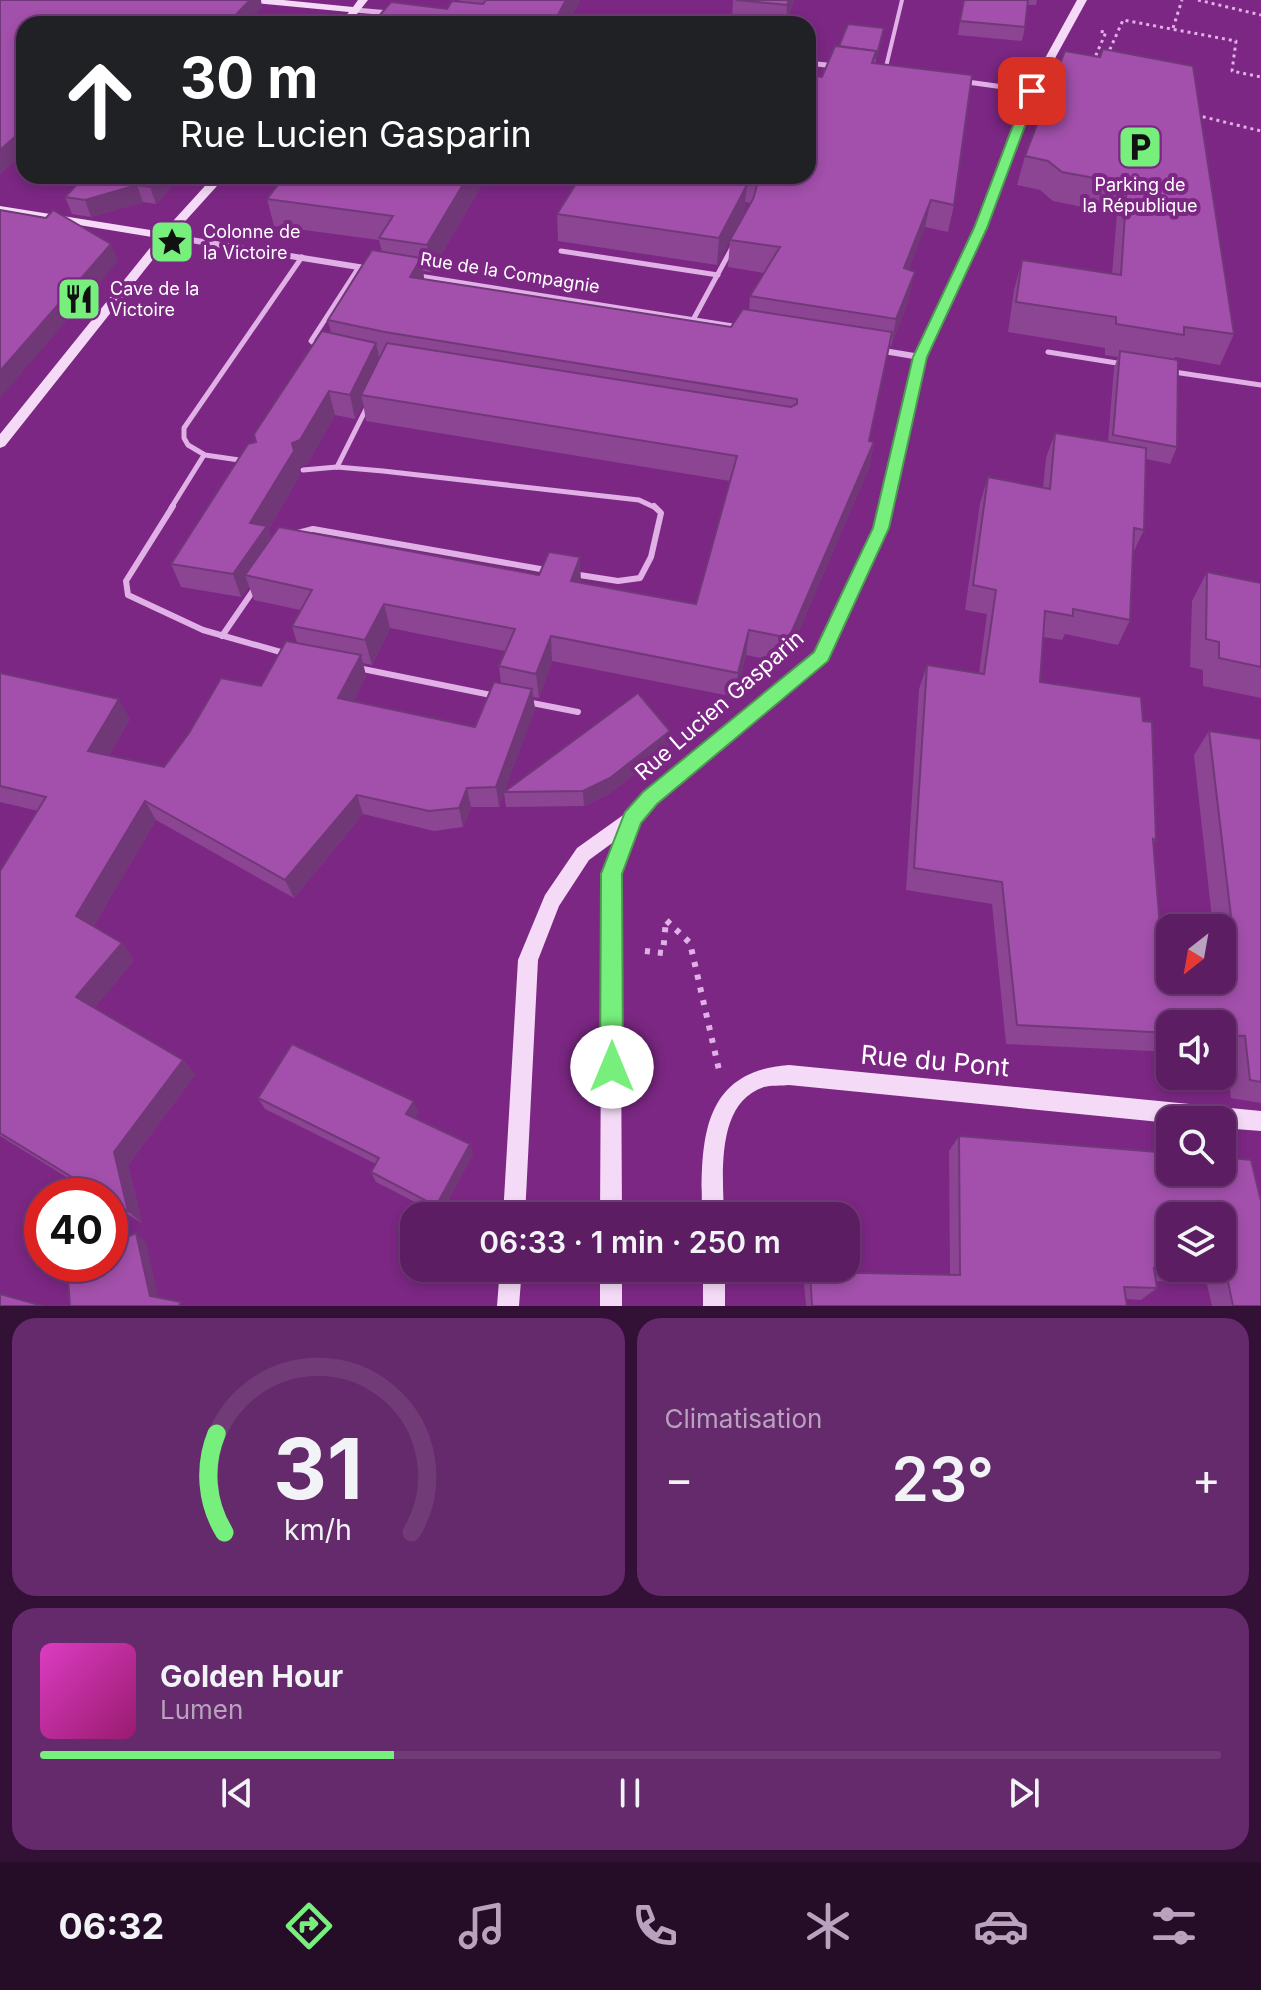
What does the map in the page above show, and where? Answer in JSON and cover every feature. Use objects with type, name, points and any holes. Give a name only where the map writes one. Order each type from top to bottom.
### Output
[{"type":"street","points":[[255,0],[399,14]]},
{"type":"street","points":[[350,16],[363,0]]},
{"type":"street","name":"Rue Lucien Gasparin","points":[[515,1202],[528,960],[552,901],[583,854],[632,818],[650,798],[821,656],[881,528],[920,357],[980,228],[1032,91],[1082,0]]},
{"type":"street","points":[[816,64],[843,67]]},
{"type":"street","points":[[871,70],[900,73]]},
{"type":"street","points":[[945,79],[1032,91]]},
{"type":"street","points":[[0,443],[166,236],[213,184]]},
{"type":"street","points":[[0,209],[375,269]]},
{"type":"street","name":"Rue de la Compagnie","points":[[405,274],[754,330]]},
{"type":"street","points":[[875,349],[920,357]]},
{"type":"street","points":[[611,1202],[611,874],[632,818]]},
{"type":"street","name":"Rue du Pont","points":[[713,1202],[713,1145],[727,1108],[737,1094],[759,1078],[789,1075],[1261,1121]]},
{"type":"street","points":[[508,1306],[510,1282]]},
{"type":"street","points":[[611,1282],[611,1306]]},
{"type":"street","points":[[714,1282],[714,1306]]},
{"type":"lane","points":[[885,71],[902,0]]},
{"type":"lane","points":[[693,320],[737,238]]},
{"type":"lane","points":[[561,251],[718,275]]},
{"type":"lane","points":[[259,463],[204,455],[186,445],[182,437],[184,428],[302,257]]},
{"type":"lane","points":[[321,348],[311,341],[359,267]]},
{"type":"lane","points":[[1048,352],[1124,364]]},
{"type":"lane","points":[[1170,371],[1261,385]]},
{"type":"lane","points":[[337,467],[369,402]]},
{"type":"lane","points":[[204,455],[126,581],[128,595],[146,606],[222,636],[288,654]]},
{"type":"lane","points":[[303,470],[337,467],[639,500],[653,504],[661,513],[647,572],[639,581],[626,584],[563,573]]},
{"type":"lane","points":[[290,537],[313,529],[548,570]]},
{"type":"lane","points":[[222,636],[256,586]]},
{"type":"lane","points":[[349,666],[502,697]]},
{"type":"lane","points":[[517,700],[578,712]]},
{"type":"path","points":[[1173,28],[1182,0]]},
{"type":"path","points":[[1198,0],[1261,15]]},
{"type":"path","points":[[1107,57],[1123,20],[1236,41],[1232,71],[1261,77]]},
{"type":"path","points":[[1091,43],[1097,30],[1106,32],[1091,67],[1102,69]]},
{"type":"path","points":[[1190,114],[1261,131]]},
{"type":"path","points":[[644,951],[663,953],[666,920],[690,943],[727,1108]]},
{"type":"building","points":[[0,0],[250,0],[235,16],[16,16],[16,136],[0,150]]},
{"type":"building","points":[[486,0],[566,0],[557,16],[379,16],[391,2],[447,9],[452,1],[483,4]]},
{"type":"building","points":[[736,0],[789,0],[787,5]]},
{"type":"building","points":[[964,0],[1028,0],[1025,27],[960,21]]},
{"type":"building","points":[[848,24],[884,28],[876,58],[876,51],[839,46]]},
{"type":"building","points":[[835,46],[876,51],[872,63],[972,75],[954,205],[931,200],[904,268],[915,272],[896,319],[750,296],[780,247],[730,240],[753,199],[757,184],[816,184],[816,76],[822,77]]},
{"type":"building","points":[[1103,49],[1193,66],[1234,334],[1184,327],[1184,335],[1116,324],[1116,317],[1016,302],[1022,260],[1121,275],[1127,184],[1062,172],[1048,161],[1025,156],[1065,51],[1100,57]]},
{"type":"building","points":[[77,184],[153,184],[150,187],[137,185],[85,200],[65,197]]},
{"type":"building","points":[[279,184],[463,184],[427,245],[379,238],[393,216],[267,199]]},
{"type":"building","points":[[576,184],[747,185],[719,238],[557,214]]},
{"type":"building","points":[[0,210],[46,218],[53,210],[111,244],[0,371]]},
{"type":"building","points":[[372,250],[421,258],[410,277],[731,327],[743,309],[892,332],[869,441],[874,442],[789,638],[749,630],[738,673],[551,636],[536,674],[499,666],[515,629],[384,604],[365,640],[292,626],[312,590],[245,575],[279,527],[539,575],[549,552],[580,557],[571,581],[696,604],[737,456],[361,395],[387,343],[791,407],[797,404],[797,399],[328,320]]},
{"type":"building","points":[[322,331],[376,343],[350,395],[329,391],[300,440],[292,443],[294,451],[250,523],[267,526],[233,574],[171,564],[248,444],[256,442],[254,434]]},
{"type":"building","points":[[1120,351],[1178,360],[1177,447],[1113,435]]},
{"type":"building","points":[[1055,433],[1146,448],[1144,530],[1134,528],[1130,620],[1073,609],[1073,616],[1045,611],[1040,682],[1141,697],[1143,721],[1152,722],[1156,840],[1153,839],[1159,914],[1156,914],[1156,994],[1236,994],[1236,914],[1231,914],[1209,731],[1261,739],[1261,1082],[1250,1080],[1245,1036],[1236,1036],[1236,1010],[1156,1010],[1156,1032],[1017,1025],[1002,882],[914,868],[927,665],[984,674],[996,590],[973,585],[988,477],[1050,489]]},
{"type":"building","points":[[1207,572],[1261,583],[1261,667],[1219,658],[1219,642],[1206,639]]},
{"type":"building","points":[[286,641],[361,655],[338,698],[475,727],[494,682],[532,689],[496,787],[467,788],[459,808],[429,811],[357,795],[285,880],[145,801],[76,916],[122,943],[76,997],[183,1060],[114,1152],[120,1178],[74,1178],[0,1133],[0,871],[46,797],[0,786],[0,673],[119,699],[88,751],[164,767],[189,733],[221,678],[261,686]]},
{"type":"building","points":[[638,693],[670,731],[610,778],[583,791],[504,792]]},
{"type":"building","points":[[292,1044],[414,1101],[406,1114],[470,1144],[438,1202],[428,1202],[371,1172],[379,1158],[258,1098]]},
{"type":"building","points":[[959,1136],[1156,1152],[1156,1186],[1236,1186],[1236,1158],[1251,1160],[1261,1201],[1261,1306],[1233,1306],[1228,1282],[1236,1282],[1236,1202],[1156,1202],[1154,1268],[1157,1288],[1124,1287],[1127,1306],[812,1306],[811,1282],[860,1282],[860,1273],[960,1275]]},
{"type":"building","points":[[136,1233],[150,1296],[181,1302],[179,1306],[70,1306],[68,1282],[128,1282],[128,1236]]},
{"type":"building","points":[[0,1294],[43,1306],[0,1306]]},
{"type":"place","name":"Parking de la République","points":[[1140,147]]},
{"type":"place","name":"Colonne de la Victoire","points":[[172,242]]},
{"type":"place","name":"Cave de la Victoire","points":[[79,299]]},
{"type":"route","points":[[612,1067],[611,874],[632,818],[650,798],[821,656],[881,528],[920,357],[980,228],[1032,91]]}]
